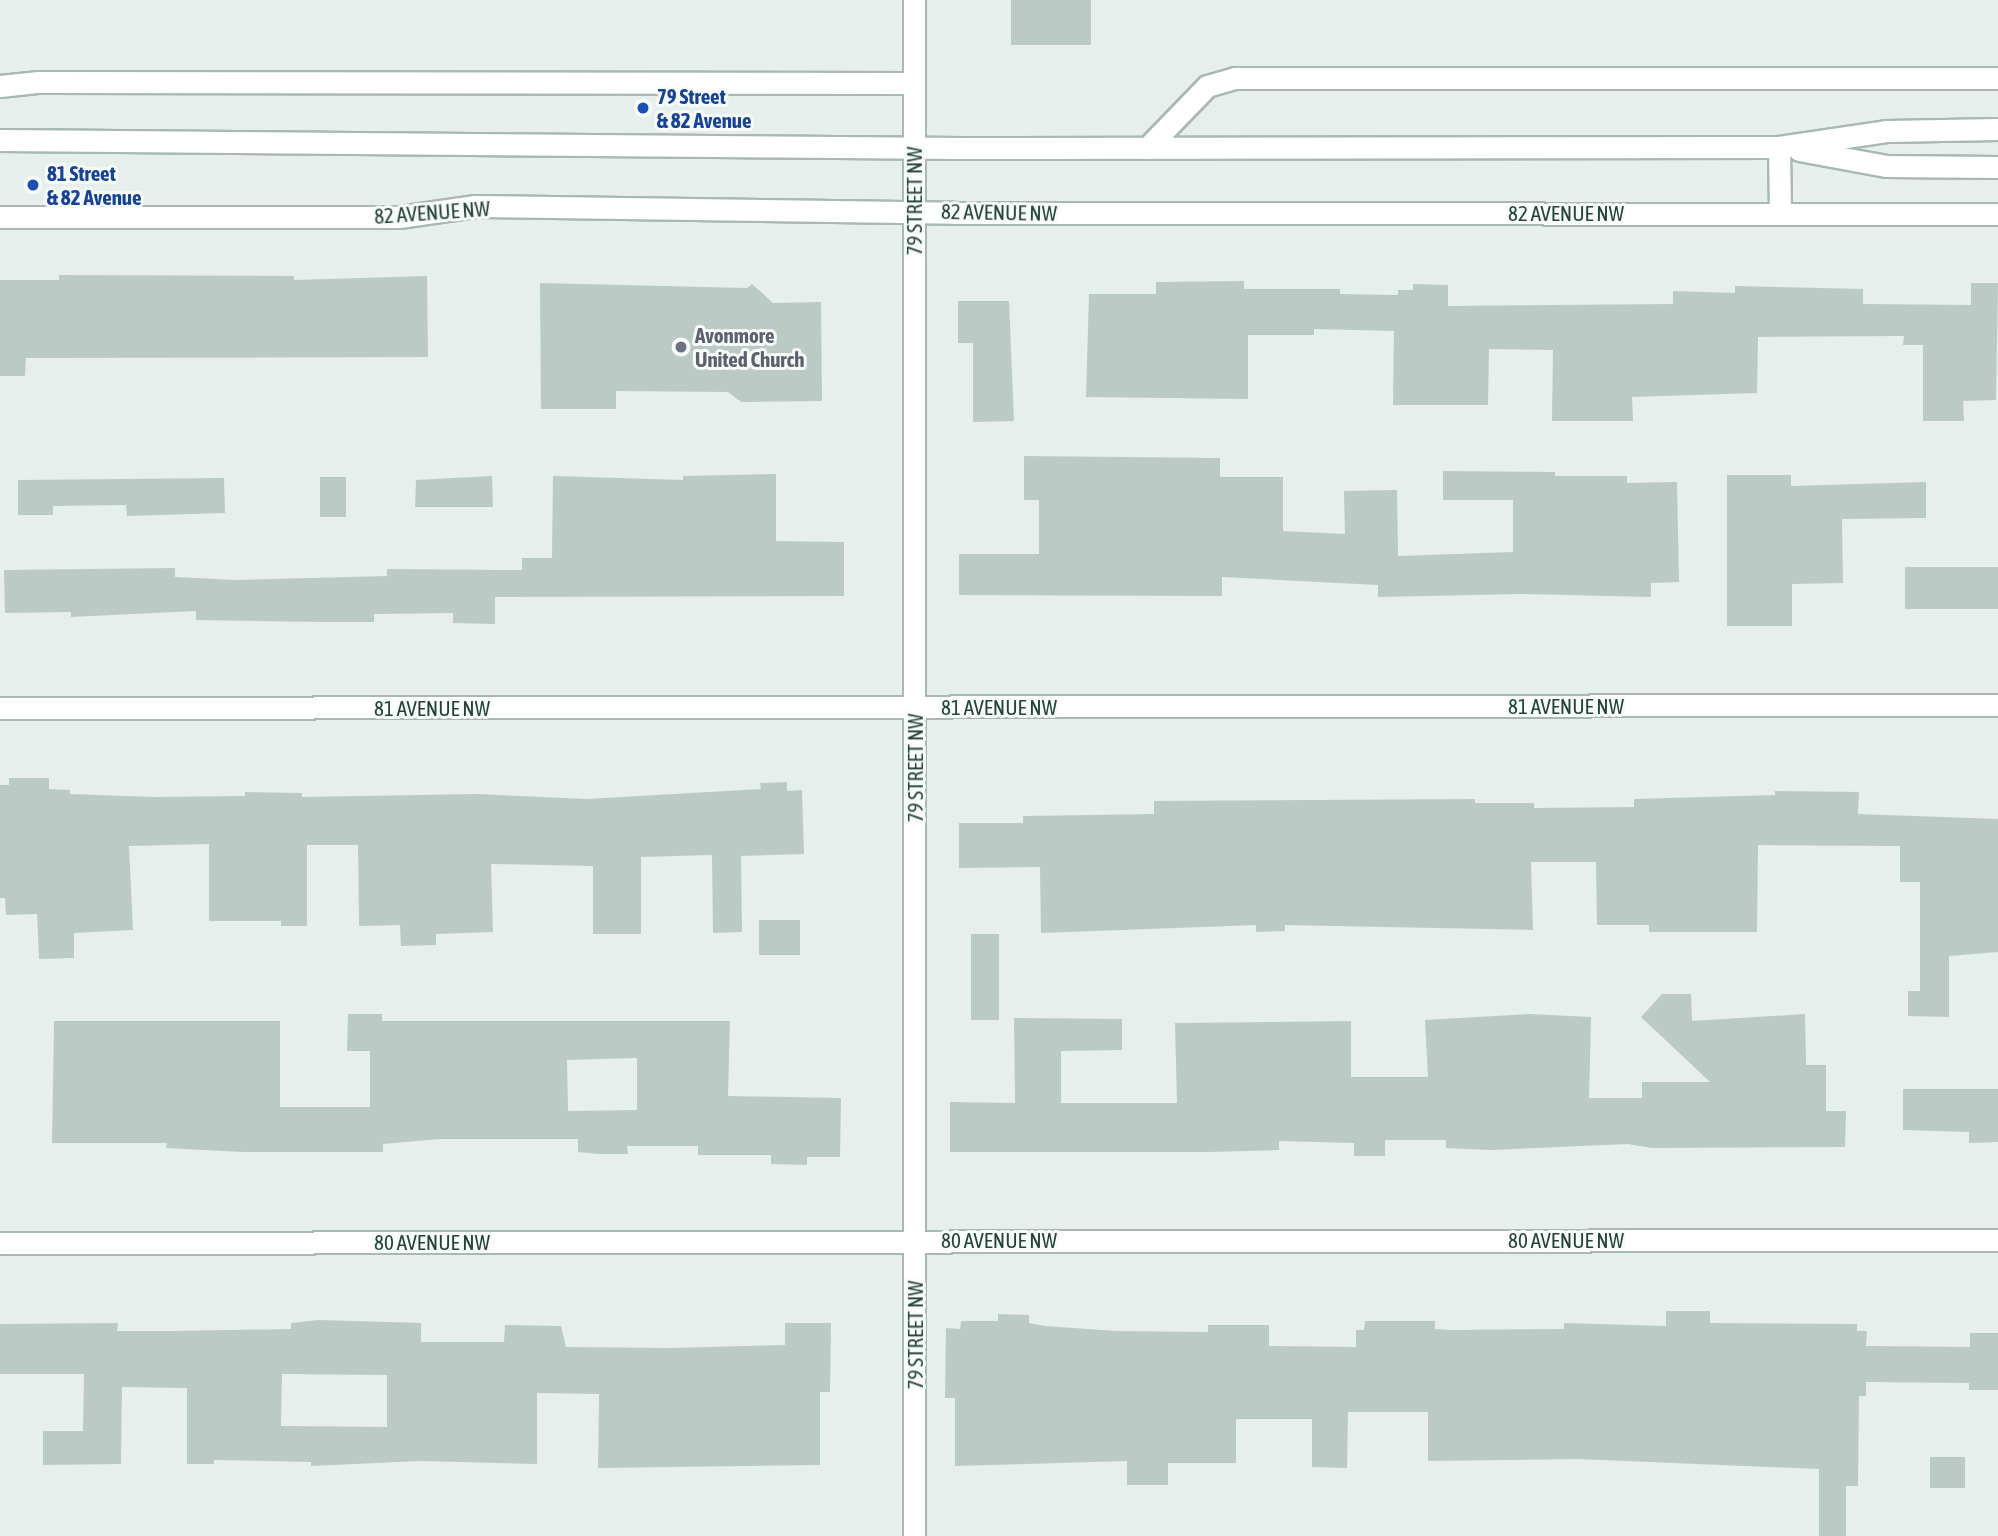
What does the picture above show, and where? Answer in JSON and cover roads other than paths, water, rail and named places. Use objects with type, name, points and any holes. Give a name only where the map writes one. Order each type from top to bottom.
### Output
[{"type":"street","name":"79 STREET NW","points":[[914,0],[914,1536]]},
{"type":"street","points":[[1147,148],[1207,86],[1235,78],[1998,78]]},
{"type":"street","points":[[0,86],[39,82],[913,83]]},
{"type":"street","points":[[0,141],[915,148],[1779,147],[1886,131],[1998,129]]},
{"type":"street","points":[[1779,147],[1886,166],[1998,167]]},
{"type":"street","points":[[1779,147],[1780,213]]},
{"type":"street","name":"82 AVENUE NW","points":[[0,217],[398,217],[475,206],[914,209],[955,213],[1998,214]]},
{"type":"street","name":"81 AVENUE NW","points":[[0,708],[1998,705]]},
{"type":"street","name":"80 AVENUE NW","points":[[0,1243],[1998,1240]]},
{"type":"place","name":"79 Street & 82 Avenue","points":[[643,108]]},
{"type":"place","name":"81 Street & 82 Avenue","points":[[33,185]]},
{"type":"place","name":"Avonmore United Church","points":[[681,347]]}]
